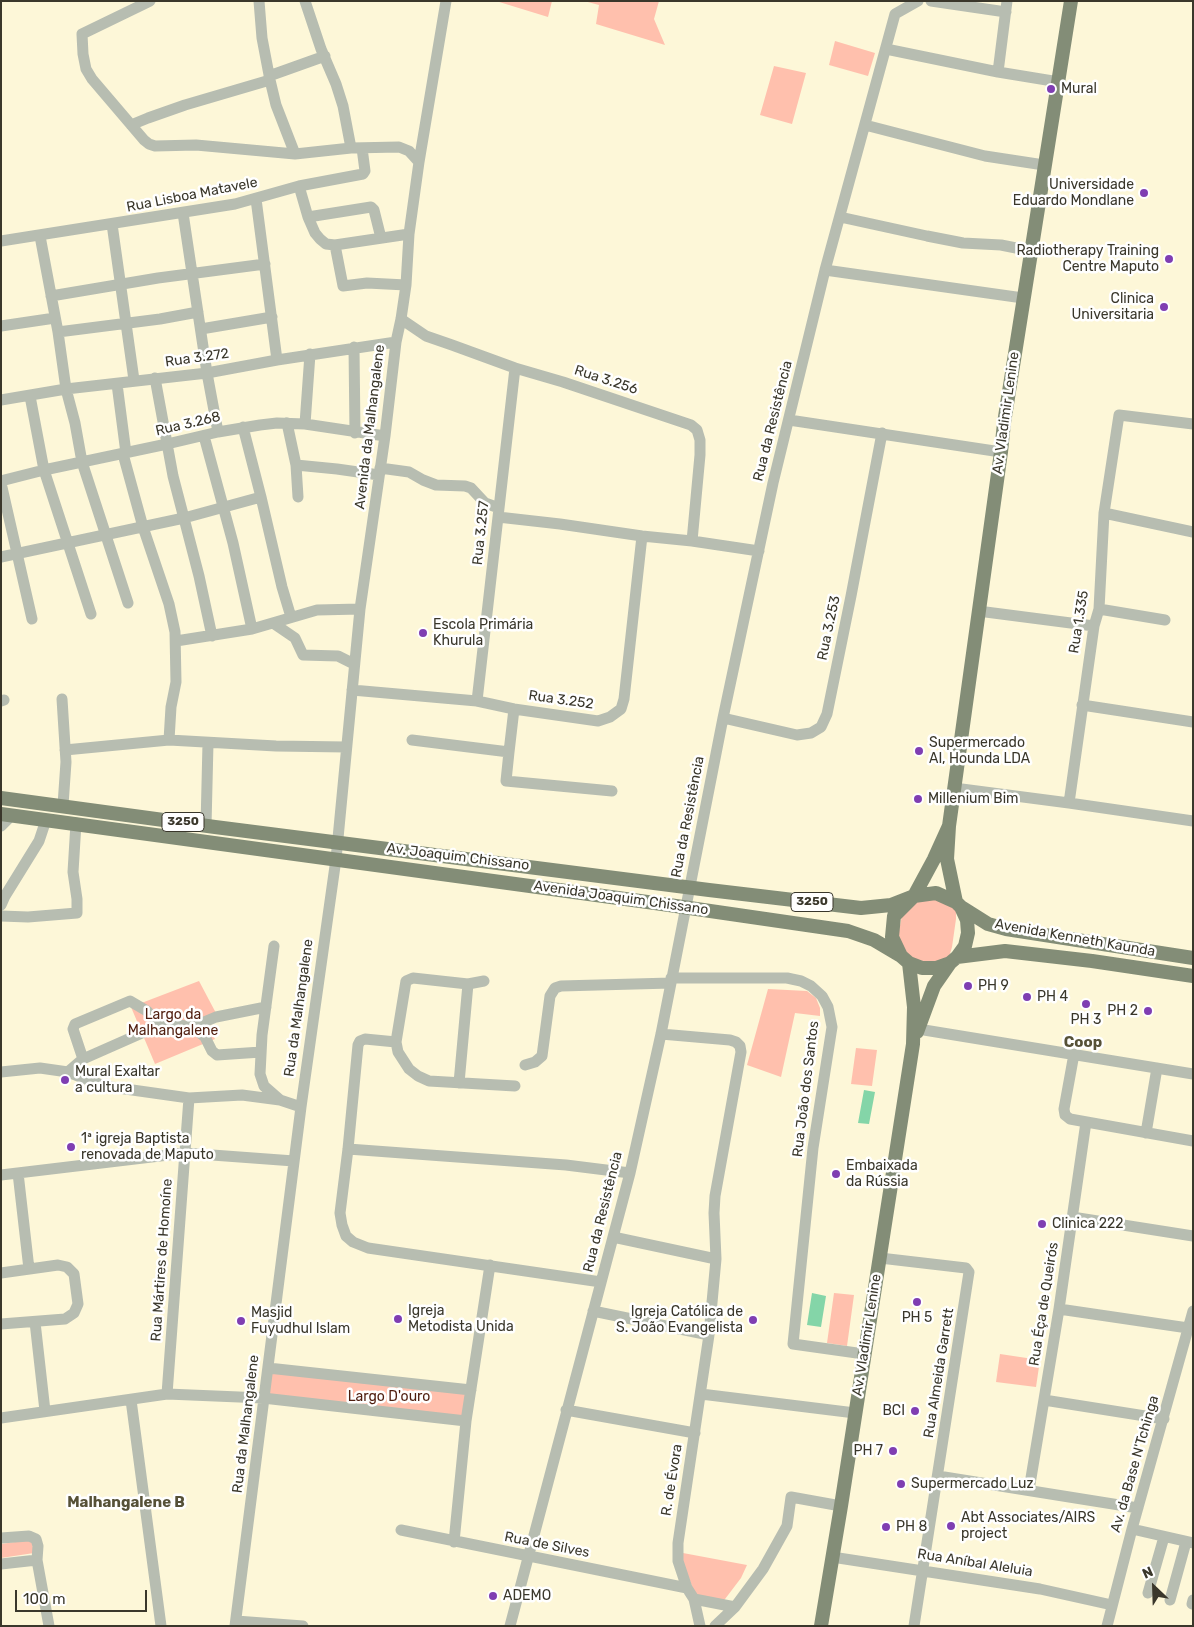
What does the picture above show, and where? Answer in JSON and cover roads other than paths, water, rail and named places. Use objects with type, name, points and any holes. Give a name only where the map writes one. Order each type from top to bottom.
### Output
[{"type":"main road","name":"Av. Vladimir Lenine","points":[[959,905],[948,859],[949,826],[1004,423],[1071,1]]},
{"type":"main road","name":"Av. Joaquim Chissano","points":[[1,798],[206,826],[861,908],[891,905],[914,896]]},
{"type":"main road","points":[[7,815],[336,859]]},
{"type":"main road","name":"Av. Vladimir Lenine","points":[[914,896],[949,826]]},
{"type":"main road","name":"Avenida Joaquim Chissano","points":[[336,859],[854,932],[874,940],[905,959]]},
{"type":"main road","points":[[936,892],[959,905],[967,920],[968,933],[965,946],[953,960],[936,968],[922,968],[905,959],[892,937],[894,916],[914,896],[936,892]]},
{"type":"main road","name":"Avenida Kenneth Kaunda","points":[[959,905],[988,924],[1006,929],[1193,958]]},
{"type":"main road","name":"Avenida Kenneth Kaunda","points":[[953,960],[1005,952],[1092,961],[1193,976]]},
{"type":"main road","name":"Av. Vladimir Lenine","points":[[821,1626],[915,1034],[914,1006],[905,959]]},
{"type":"main road","name":"Av. Vladimir Lenine","points":[[915,1034],[934,986],[953,960]]},
{"type":"street","points":[[150,1],[82,34],[86,68],[92,79],[144,140],[155,146],[196,145],[295,154],[356,148],[399,147],[409,151],[419,162]]},
{"type":"street","points":[[259,1],[262,38],[269,78],[276,105],[295,154]]},
{"type":"street","points":[[305,1],[336,84],[356,148]]},
{"type":"street","name":"Avenida da Malhangalene","points":[[336,859],[360,609],[385,436],[396,342],[406,285],[419,162],[446,1]]},
{"type":"street","name":"Rua da Resistência","points":[[510,1626],[630,1173],[661,1034],[723,718],[773,483],[825,270],[895,14],[918,1]]},
{"type":"street","points":[[931,1],[1006,7],[998,72]]},
{"type":"street","points":[[886,49],[998,72],[1059,82]]},
{"type":"street","points":[[131,125],[269,78],[325,56]]},
{"type":"street","points":[[865,125],[985,156],[1044,165]]},
{"type":"street","name":"Rua Lisboa Matavele","points":[[1,241],[235,204],[298,186],[363,174],[365,171],[356,148]]},
{"type":"street","points":[[298,186],[308,217],[320,240],[326,244],[335,246],[410,234]]},
{"type":"street","points":[[256,199],[277,360]]},
{"type":"street","points":[[308,217],[371,207],[374,210],[381,238]]},
{"type":"street","points":[[183,213],[191,274],[218,432]]},
{"type":"street","points":[[840,217],[927,236],[1021,249]]},
{"type":"street","points":[[112,224],[134,380]]},
{"type":"street","points":[[40,236],[58,332],[66,388],[82,462],[128,603]]},
{"type":"street","points":[[335,246],[342,286],[367,283],[406,285]]},
{"type":"street","points":[[51,296],[121,284],[265,264]]},
{"type":"street","points":[[825,270],[1023,298]]},
{"type":"street","points":[[58,332],[126,324],[198,312]]},
{"type":"street","points":[[201,329],[272,317]]},
{"type":"street","points":[[1,326],[55,318]]},
{"type":"street","name":"Rua 3.256","points":[[401,319],[426,336],[515,368],[691,425],[697,430],[700,440],[692,541]]},
{"type":"street","name":"Rua 3.272","points":[[1,400],[66,388],[207,373],[310,354],[396,342]]},
{"type":"street","points":[[354,347],[354,433]]},
{"type":"street","points":[[305,424],[310,354]]},
{"type":"street","name":"Rua 3.257","points":[[478,701],[515,368]]},
{"type":"street","points":[[155,378],[167,444],[212,636]]},
{"type":"street","points":[[117,384],[124,453],[143,526],[169,604],[176,641],[176,682],[169,740]]},
{"type":"street","points":[[30,396],[44,470],[91,614]]},
{"type":"street","name":"Rua 1.335","points":[[1069,803],[1094,626],[1099,609],[1104,513],[1119,415],[1193,424]]},
{"type":"street","points":[[789,420],[1001,452]]},
{"type":"street","points":[[288,422],[296,466],[298,497]]},
{"type":"street","name":"Rua 3.268","points":[[2,485],[44,470],[243,427],[288,422],[385,436]]},
{"type":"street","points":[[243,427],[291,617]]},
{"type":"street","name":"Rua 3.253","points":[[723,718],[797,735],[811,733],[821,727],[827,714],[848,614],[882,433]]},
{"type":"street","points":[[204,436],[224,508],[252,629]]},
{"type":"street","points":[[296,466],[409,472],[436,485],[472,488],[480,499],[499,512],[560,524],[759,551]]},
{"type":"street","points":[[2,485],[32,620]]},
{"type":"street","points":[[1,557],[106,533],[184,518],[262,497]]},
{"type":"street","points":[[1104,513],[1193,532]]},
{"type":"street","name":"Rua 3.252","points":[[352,690],[478,701],[514,709],[598,720],[610,717],[621,709],[624,699],[642,536]]},
{"type":"street","points":[[176,641],[252,629],[317,610],[360,609]]},
{"type":"street","points":[[1099,609],[1165,620]]},
{"type":"street","points":[[978,611],[1094,626]]},
{"type":"street","points":[[273,623],[295,638],[303,655],[338,656],[354,664]]},
{"type":"street","points":[[62,699],[66,750],[63,805]]},
{"type":"street","points":[[1082,705],[1193,722]]},
{"type":"street","points":[[514,709],[506,781],[612,791]]},
{"type":"street","points":[[66,750],[169,740],[276,746],[346,747]]},
{"type":"street","points":[[412,740],[509,752]]},
{"type":"street","points":[[206,826],[208,743]]},
{"type":"street","points":[[953,794],[1069,803],[1193,821]]},
{"type":"street","points":[[1,826],[7,815]]},
{"type":"street","points":[[1,905],[39,841],[46,820]]},
{"type":"street","points":[[1,916],[28,917],[77,913],[74,872],[76,824]]},
{"type":"street","name":"Rua da Malhangalene","points":[[236,1623],[300,1107],[336,859]]},
{"type":"street","points":[[274,946],[260,1074],[264,1086],[280,1100]]},
{"type":"street","points":[[484,982],[468,984],[413,978],[406,982],[396,1042],[398,1052],[403,1062],[418,1076],[430,1081],[515,1086]]},
{"type":"street","name":"Rua João dos Santos","points":[[525,1065],[535,1062],[542,1056],[550,996],[555,988],[561,986],[671,980],[787,978],[801,981],[811,986],[822,996],[828,1006],[832,1027],[813,1148],[793,1344],[864,1354]]},
{"type":"street","points":[[459,1083],[468,984]]},
{"type":"street","points":[[83,1059],[73,1029],[75,1024],[130,1002],[146,1010],[160,1025]]},
{"type":"street","points":[[192,1028],[225,1015],[266,1007]]},
{"type":"street","points":[[68,1072],[83,1059],[160,1025],[173,1024],[192,1028],[205,1037],[212,1051],[217,1055],[261,1052]]},
{"type":"street","name":"R. de Évora","points":[[661,1034],[730,1040],[740,1046],[741,1058],[715,1196],[716,1259],[709,1335],[678,1543],[678,1561],[686,1588],[694,1600],[700,1626]]},
{"type":"street","points":[[915,1034],[1074,1054],[1193,1074]]},
{"type":"street","points":[[396,1042],[366,1039],[358,1044],[340,1213],[346,1236],[368,1248],[601,1282]]},
{"type":"street","points":[[1074,1054],[1064,1109],[1065,1115],[1070,1119],[1193,1141]]},
{"type":"street","points":[[1,1072],[40,1068],[68,1072],[104,1086],[189,1098],[242,1095],[280,1100],[300,1107]]},
{"type":"street","points":[[1146,1133],[1157,1068]]},
{"type":"street","name":"Rua Mártires de Homoíne","points":[[166,1394],[189,1098]]},
{"type":"street","name":"Rua Éça de Queirós","points":[[1029,1490],[1059,1309],[1086,1122]]},
{"type":"street","points":[[348,1148],[566,1165],[630,1173]]},
{"type":"street","points":[[1,1175],[185,1153],[294,1164]]},
{"type":"street","points":[[18,1173],[28,1269]]},
{"type":"street","points":[[1072,1217],[1193,1236]]},
{"type":"street","points":[[613,1237],[716,1259]]},
{"type":"street","name":"Rua Almeida Garrett","points":[[880,1258],[966,1268],[969,1272],[914,1626]]},
{"type":"street","points":[[1,1272],[58,1265],[67,1267],[74,1274],[77,1308],[65,1319],[1,1324]]},
{"type":"street","points":[[454,1542],[466,1421],[490,1265]]},
{"type":"street","points":[[1059,1309],[1188,1328]]},
{"type":"street","points":[[593,1311],[709,1335]]},
{"type":"street","name":"Av. da Base N'Tchinga","points":[[1107,1626],[1193,1311]]},
{"type":"street","points":[[35,1322],[45,1411]]},
{"type":"street","points":[[268,1368],[471,1390]]},
{"type":"street","points":[[1,1418],[166,1394],[263,1398],[466,1421]]},
{"type":"street","points":[[701,1394],[855,1413]]},
{"type":"street","points":[[131,1400],[161,1626]]},
{"type":"street","points":[[1044,1400],[1164,1419]]},
{"type":"street","points":[[566,1410],[695,1433]]},
{"type":"street","points":[[938,1476],[1138,1508]]},
{"type":"street","points":[[715,1626],[735,1607],[763,1568],[787,1526],[790,1497],[841,1506]]},
{"type":"street","points":[[1132,1529],[1189,1542],[1170,1600]]},
{"type":"street","name":"Rua de Silves","points":[[401,1530],[686,1588]]},
{"type":"street","points":[[1,1538],[28,1536],[36,1539],[38,1546],[37,1560],[49,1626]]},
{"type":"street","points":[[1148,1593],[1164,1537]]},
{"type":"street","name":"Rua Aníbal Aleluia","points":[[832,1557],[1040,1589],[1112,1605]]},
{"type":"street","points":[[1,1564],[37,1560]]},
{"type":"street","points":[[694,1600],[735,1607]]},
{"type":"street","points":[[236,1623],[303,1626]]},
{"type":"place","name":"Mural","points":[[1051,89]]},
{"type":"place","name":"Universidade Eduardo Mondlane","points":[[1144,193]]},
{"type":"place","name":"Radiotherapy Training Centre Maputo","points":[[1169,259]]},
{"type":"place","name":"Clinica Universitaria","points":[[1164,307]]},
{"type":"place","name":"Escola Primária Khurula","points":[[423,633]]},
{"type":"place","name":"Supermercado AI, Hounda LDA","points":[[919,751]]},
{"type":"place","name":"Millenium Bim","points":[[918,799]]},
{"type":"place","name":"PH 9","points":[[968,986]]},
{"type":"place","name":"PH 4","points":[[1027,997]]},
{"type":"place","name":"PH 3","points":[[1086,1004]]},
{"type":"place","name":"PH 2","points":[[1148,1011]]},
{"type":"place","name":"Mural Exaltar a cultura","points":[[65,1080]]},
{"type":"place","name":"1ª igreja Baptista renovada de Maputo","points":[[71,1147]]},
{"type":"place","name":"Embaixada da Rússia","points":[[836,1174]]},
{"type":"place","name":"Clinica 222","points":[[1042,1224]]},
{"type":"place","name":"PH 5","points":[[917,1302]]},
{"type":"place","name":"Igreja Metodista Unida","points":[[398,1319]]},
{"type":"place","name":"Igreja Católica de S. João Evangelista","points":[[753,1320]]},
{"type":"place","name":"Masjid Fuyudhul Islam","points":[[241,1321]]},
{"type":"place","name":"BCI","points":[[915,1411]]},
{"type":"place","name":"PH 7","points":[[893,1451]]},
{"type":"place","name":"Supermercado Luz","points":[[901,1484]]},
{"type":"place","name":"Abt Associates/AIRS project","points":[[951,1526]]},
{"type":"place","name":"PH 8","points":[[886,1527]]},
{"type":"place","name":"ADEMO","points":[[493,1596]]},
{"type":"district","name":"Coop","points":[[1083,1043]]},
{"type":"district","name":"Malhangalene B","points":[[126,1503]]},
{"type":"park label","name":"Largo da Malhangalene","points":[[173,1024]]},
{"type":"park label","name":"Largo D'ouro","points":[[389,1397]]}]
